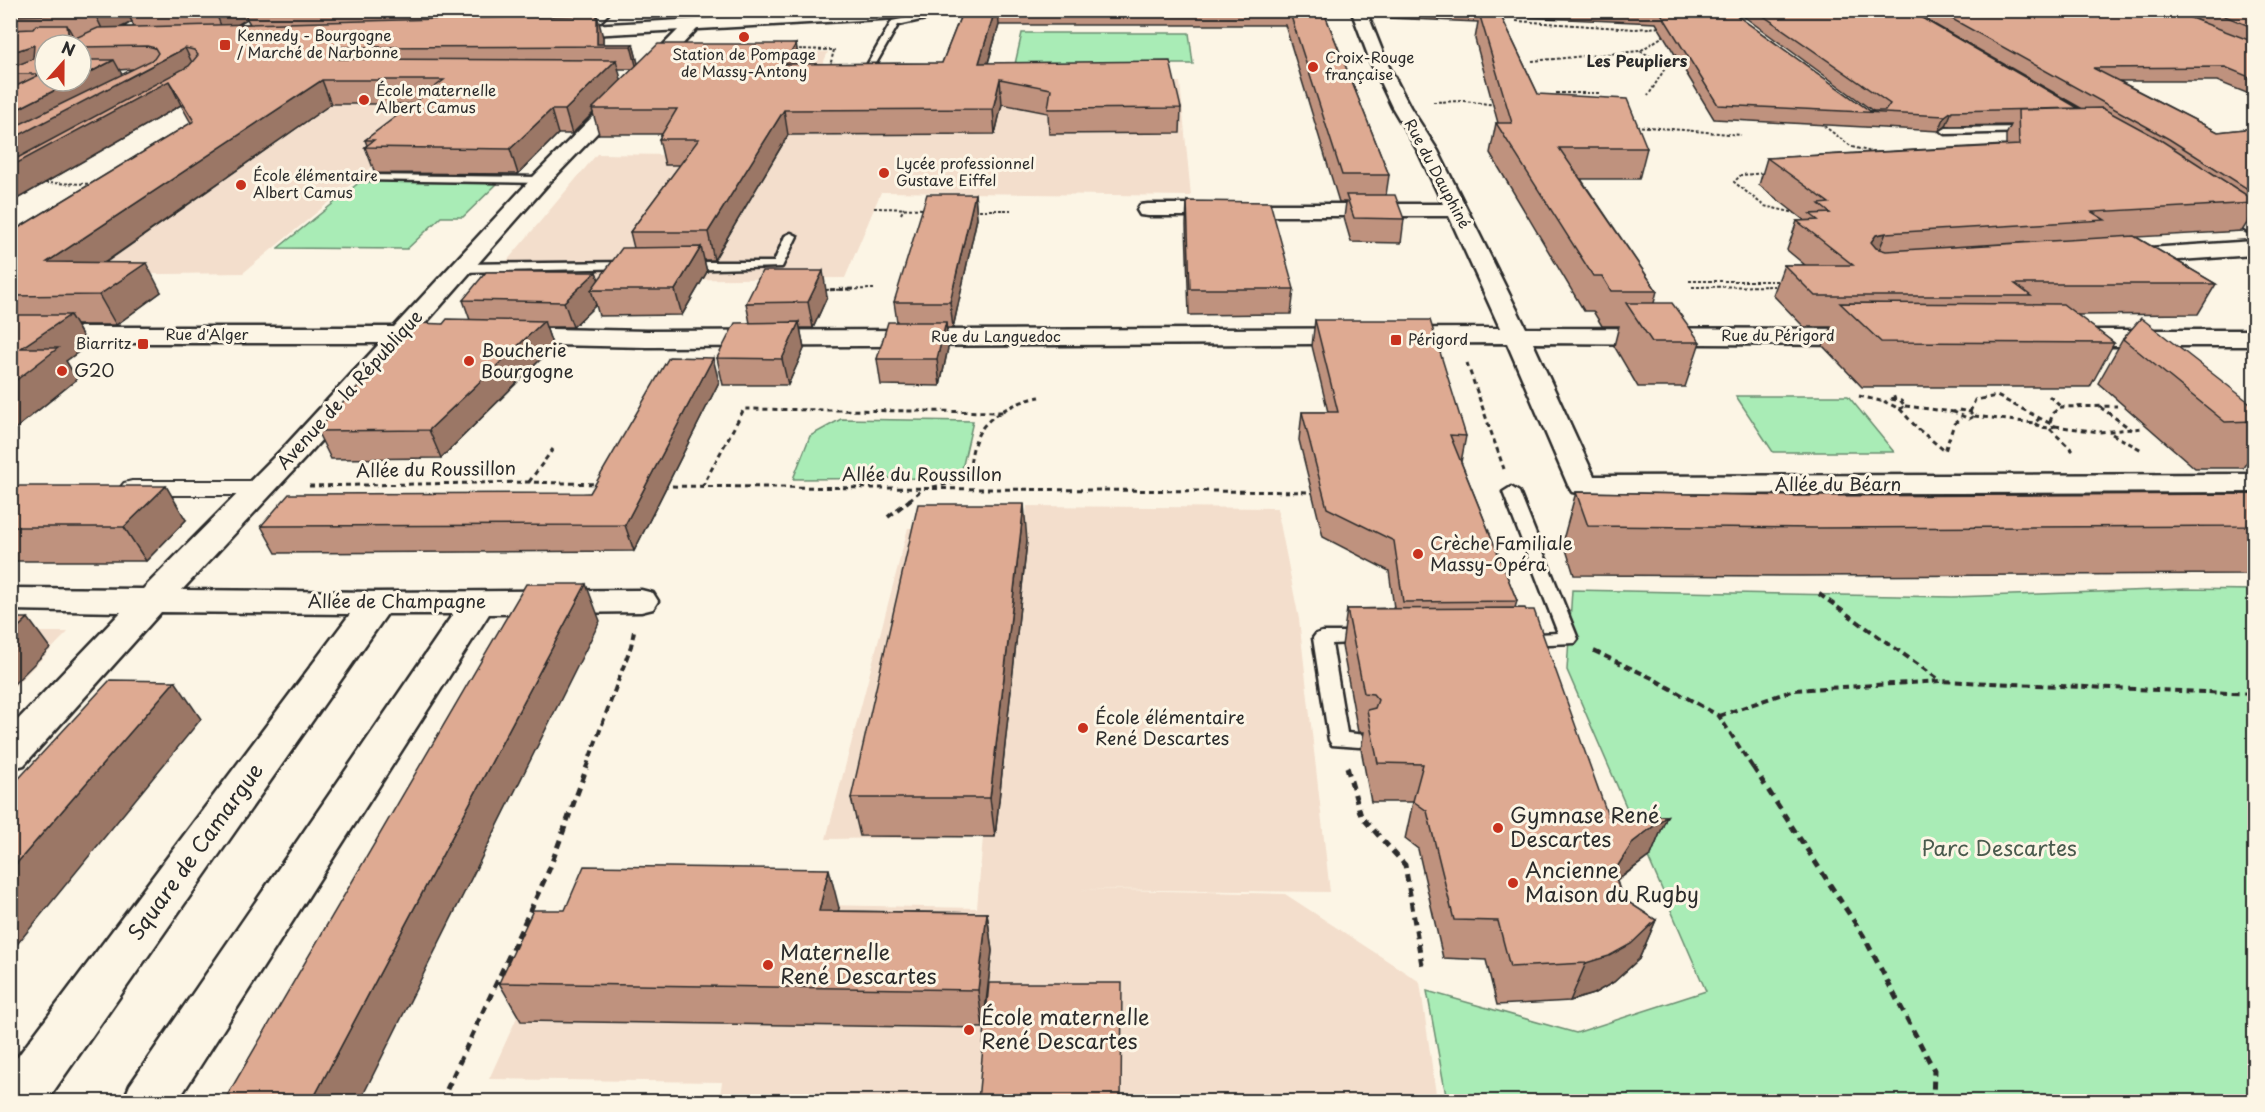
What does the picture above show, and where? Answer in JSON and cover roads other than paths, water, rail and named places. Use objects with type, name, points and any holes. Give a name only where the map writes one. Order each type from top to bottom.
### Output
[{"type":"street","points":[[582,31],[605,10]]},
{"type":"street","name":"Rue du Dauphiné","points":[[1358,10],[1380,63],[1428,151],[1517,337]]},
{"type":"street","points":[[539,32],[691,26],[820,14],[943,12]]},
{"type":"street","name":"Avenue de la République","points":[[10,754],[403,334],[541,180],[630,76],[691,26]]},
{"type":"street","points":[[2200,191],[2254,226]]},
{"type":"street","points":[[1148,210],[1457,210]]},
{"type":"street","points":[[2097,258],[2254,249]]},
{"type":"street","name":"Rue du Languedoc","points":[[403,334],[647,339],[1383,335],[1517,337]]},
{"type":"street","name":"Rue d'Alger","points":[[10,335],[403,334]]},
{"type":"street","name":"Rue du Périgord","points":[[1517,337],[1902,337]]},
{"type":"street","name":"Allée du Béarn","points":[[1517,337],[1583,485],[2254,483]]},
{"type":"street","points":[[2045,338],[2254,338]]},
{"type":"street","points":[[106,488],[261,488]]},
{"type":"street","name":"Allée de Champagne","points":[[10,599],[377,603],[641,601]]},
{"type":"street","name":"Square de Camargue","points":[[15,1101],[377,603]]},
{"type":"street","points":[[148,1101],[478,603]]},
{"type":"lane","points":[[871,65],[895,23],[943,12]]},
{"type":"lane","points":[[1946,131],[2040,130]]},
{"type":"lane","points":[[365,178],[541,180]]},
{"type":"lane","points":[[674,266],[778,265],[791,236]]},
{"type":"lane","points":[[461,268],[639,266]]},
{"type":"lane","points":[[1510,639],[1569,639],[1512,492]]},
{"type":"lane","points":[[1359,740],[1339,740],[1322,638],[1381,638]]},
{"type":"place","name":"Station de Pompage de Massy-Antony","points":[[744,37]]},
{"type":"place","name":"Kennedy - Bourgogne / Marché de Narbonne","points":[[225,45]]},
{"type":"place","name":"Croix-Rouge française","points":[[1313,67]]},
{"type":"place","name":"École maternelle Albert Camus","points":[[364,100]]},
{"type":"place","name":"Lycée professionnel Gustave Eiffel","points":[[884,173]]},
{"type":"place","name":"École élémentaire Albert Camus","points":[[241,185]]},
{"type":"place","name":"Périgord","points":[[1396,340]]},
{"type":"place","name":"Biarritz","points":[[143,344]]},
{"type":"place","name":"Boucherie Bourgogne","points":[[469,361]]},
{"type":"place","name":"G20","points":[[62,371]]},
{"type":"place","name":"Crèche Familiale Massy-Opéra","points":[[1418,554]]},
{"type":"place","name":"École élémentaire René Descartes","points":[[1083,728]]},
{"type":"place","name":"Gymnase René Descartes","points":[[1498,828]]},
{"type":"place","name":"Ancienne Maison du Rugby","points":[[1513,883]]},
{"type":"place","name":"Maternelle René Descartes","points":[[768,965]]},
{"type":"place","name":"École maternelle René Descartes","points":[[969,1030]]},
{"type":"district","name":"Les Peupliers","points":[[1637,61]]},
{"type":"park label","name":"Parc Descartes","points":[[1999,849]]}]
